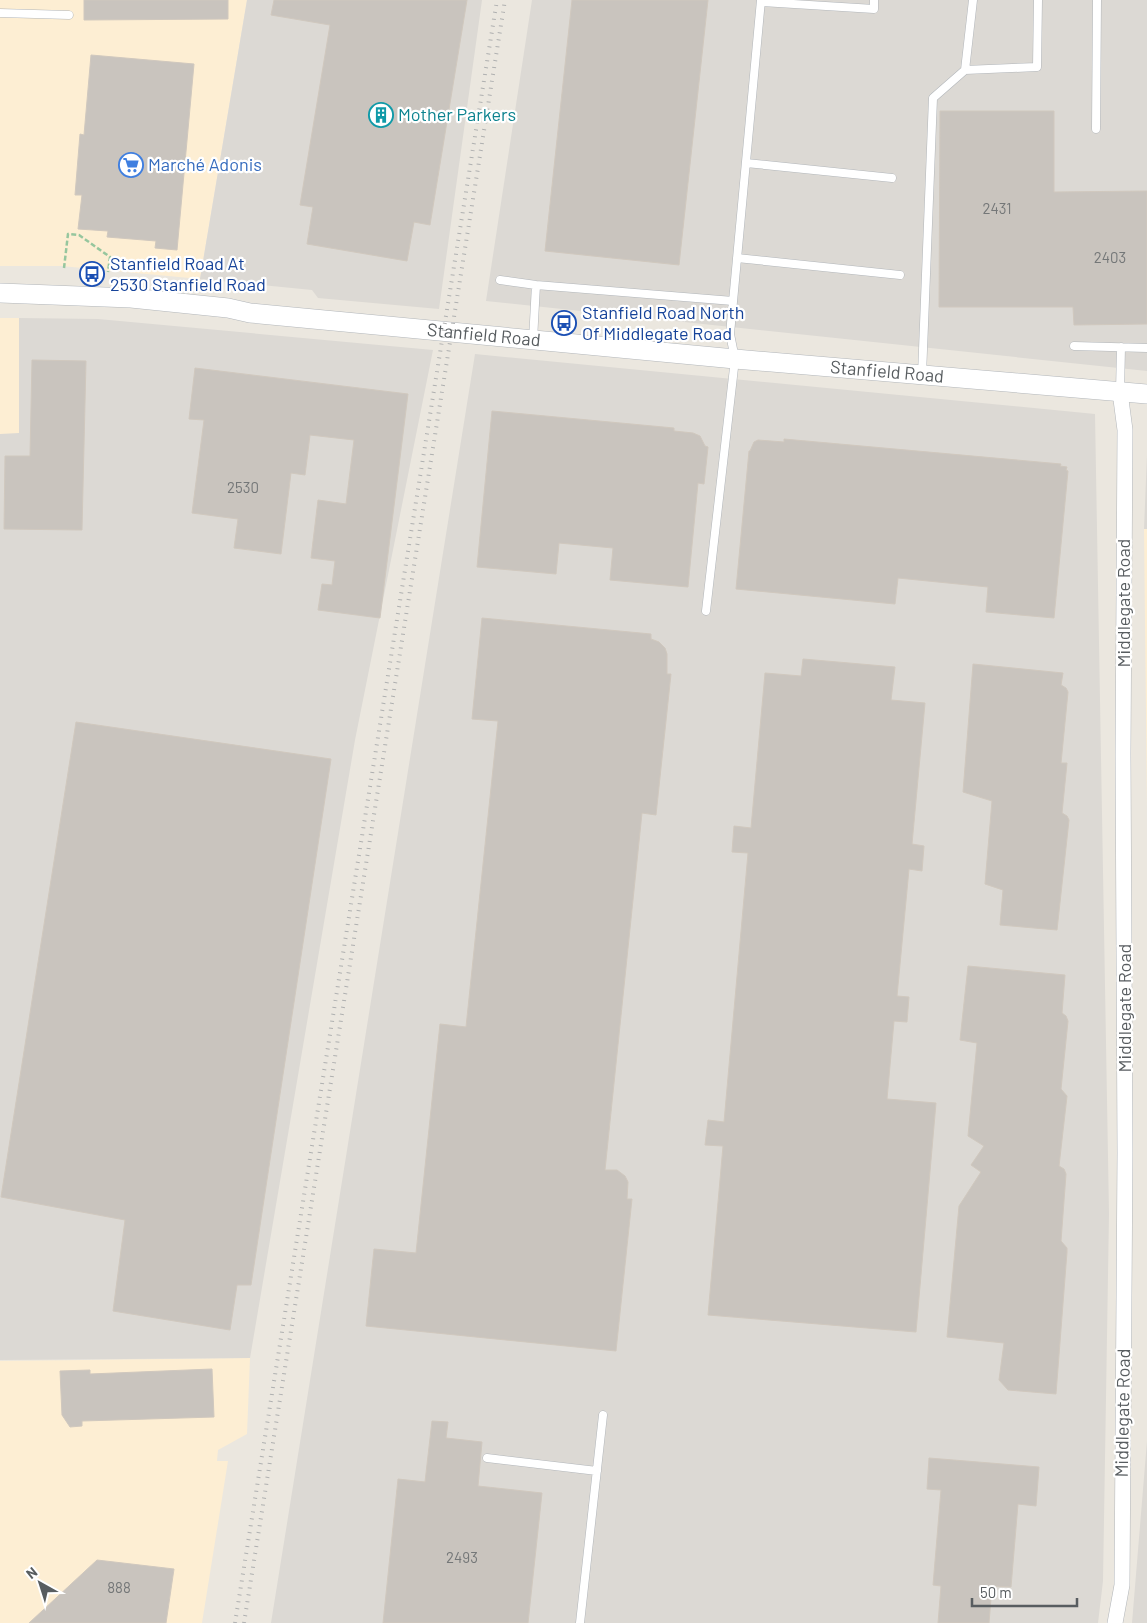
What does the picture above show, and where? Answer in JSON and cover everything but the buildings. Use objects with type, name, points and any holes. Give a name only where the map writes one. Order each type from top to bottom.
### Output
[{"type":"street","name":"Stanfield Road","points":[[0,293],[131,298],[228,308],[250,313],[533,340],[1147,394]]},
{"type":"street","name":"Middlegate Road","points":[[1115,1623],[1122,1585],[1125,1152],[1123,764],[1125,430],[1120,392]]},
{"type":"lane","points":[[706,611],[735,359],[730,334],[761,1],[874,9],[874,0]]},
{"type":"lane","points":[[965,70],[972,0]]},
{"type":"lane","points":[[922,375],[933,98],[965,70],[1037,67],[1038,0]]},
{"type":"lane","points":[[1096,129],[1097,0]]},
{"type":"lane","points":[[0,14],[69,15]]},
{"type":"lane","points":[[746,163],[892,178]]},
{"type":"lane","points":[[737,258],[900,275]]},
{"type":"lane","points":[[500,280],[536,285],[733,302]]},
{"type":"lane","points":[[533,340],[536,285]]},
{"type":"lane","points":[[1074,346],[1147,348]]},
{"type":"lane","points":[[1120,392],[1121,347]]},
{"type":"lane","points":[[580,1623],[603,1415]]},
{"type":"lane","points":[[487,1458],[597,1471]]},
{"type":"path","points":[[64,268],[68,234],[79,235],[110,257],[108,272]]},
{"type":"shaded area","points":[[0,0],[247,0],[200,279],[61,266],[0,266]]},
{"type":"shaded area","points":[[247,0],[482,0],[439,309],[318,298],[312,290],[200,279]]},
{"type":"shaded area","points":[[532,0],[1147,0],[1147,371],[486,301]]},
{"type":"shaded area","points":[[0,318],[19,318],[19,434],[0,434]]},
{"type":"shaded area","points":[[19,318],[98,319],[433,350],[355,740],[250,1358],[0,1360],[0,434],[19,433]]},
{"type":"shaded area","points":[[475,354],[1095,414],[1109,1214],[1103,1581],[1098,1623],[271,1623]]},
{"type":"shaded area","points":[[1147,455],[1147,529],[1144,529]]},
{"type":"shaded area","points":[[1144,529],[1147,529],[1147,809]]},
{"type":"shaded area","points":[[250,1358],[247,1434],[218,1450],[217,1461],[228,1461],[202,1623],[0,1623],[0,1361]]},
{"type":"shaded area","points":[[1147,1441],[1147,1623],[1132,1623]]},
{"type":"railway","points":[[235,1623],[497,0]]},
{"type":"railway","points":[[244,1623],[505,0]]},
{"type":"place","name":"Mother Parkers","points":[[381,115]]},
{"type":"place","name":"Marché Adonis","points":[[131,165]]},
{"type":"place","name":"Stanfield Road At 2530 Stanfield Road","points":[[92,274]]},
{"type":"place","name":"Stanfield Road North Of Middlegate Road","points":[[564,323]]}]
